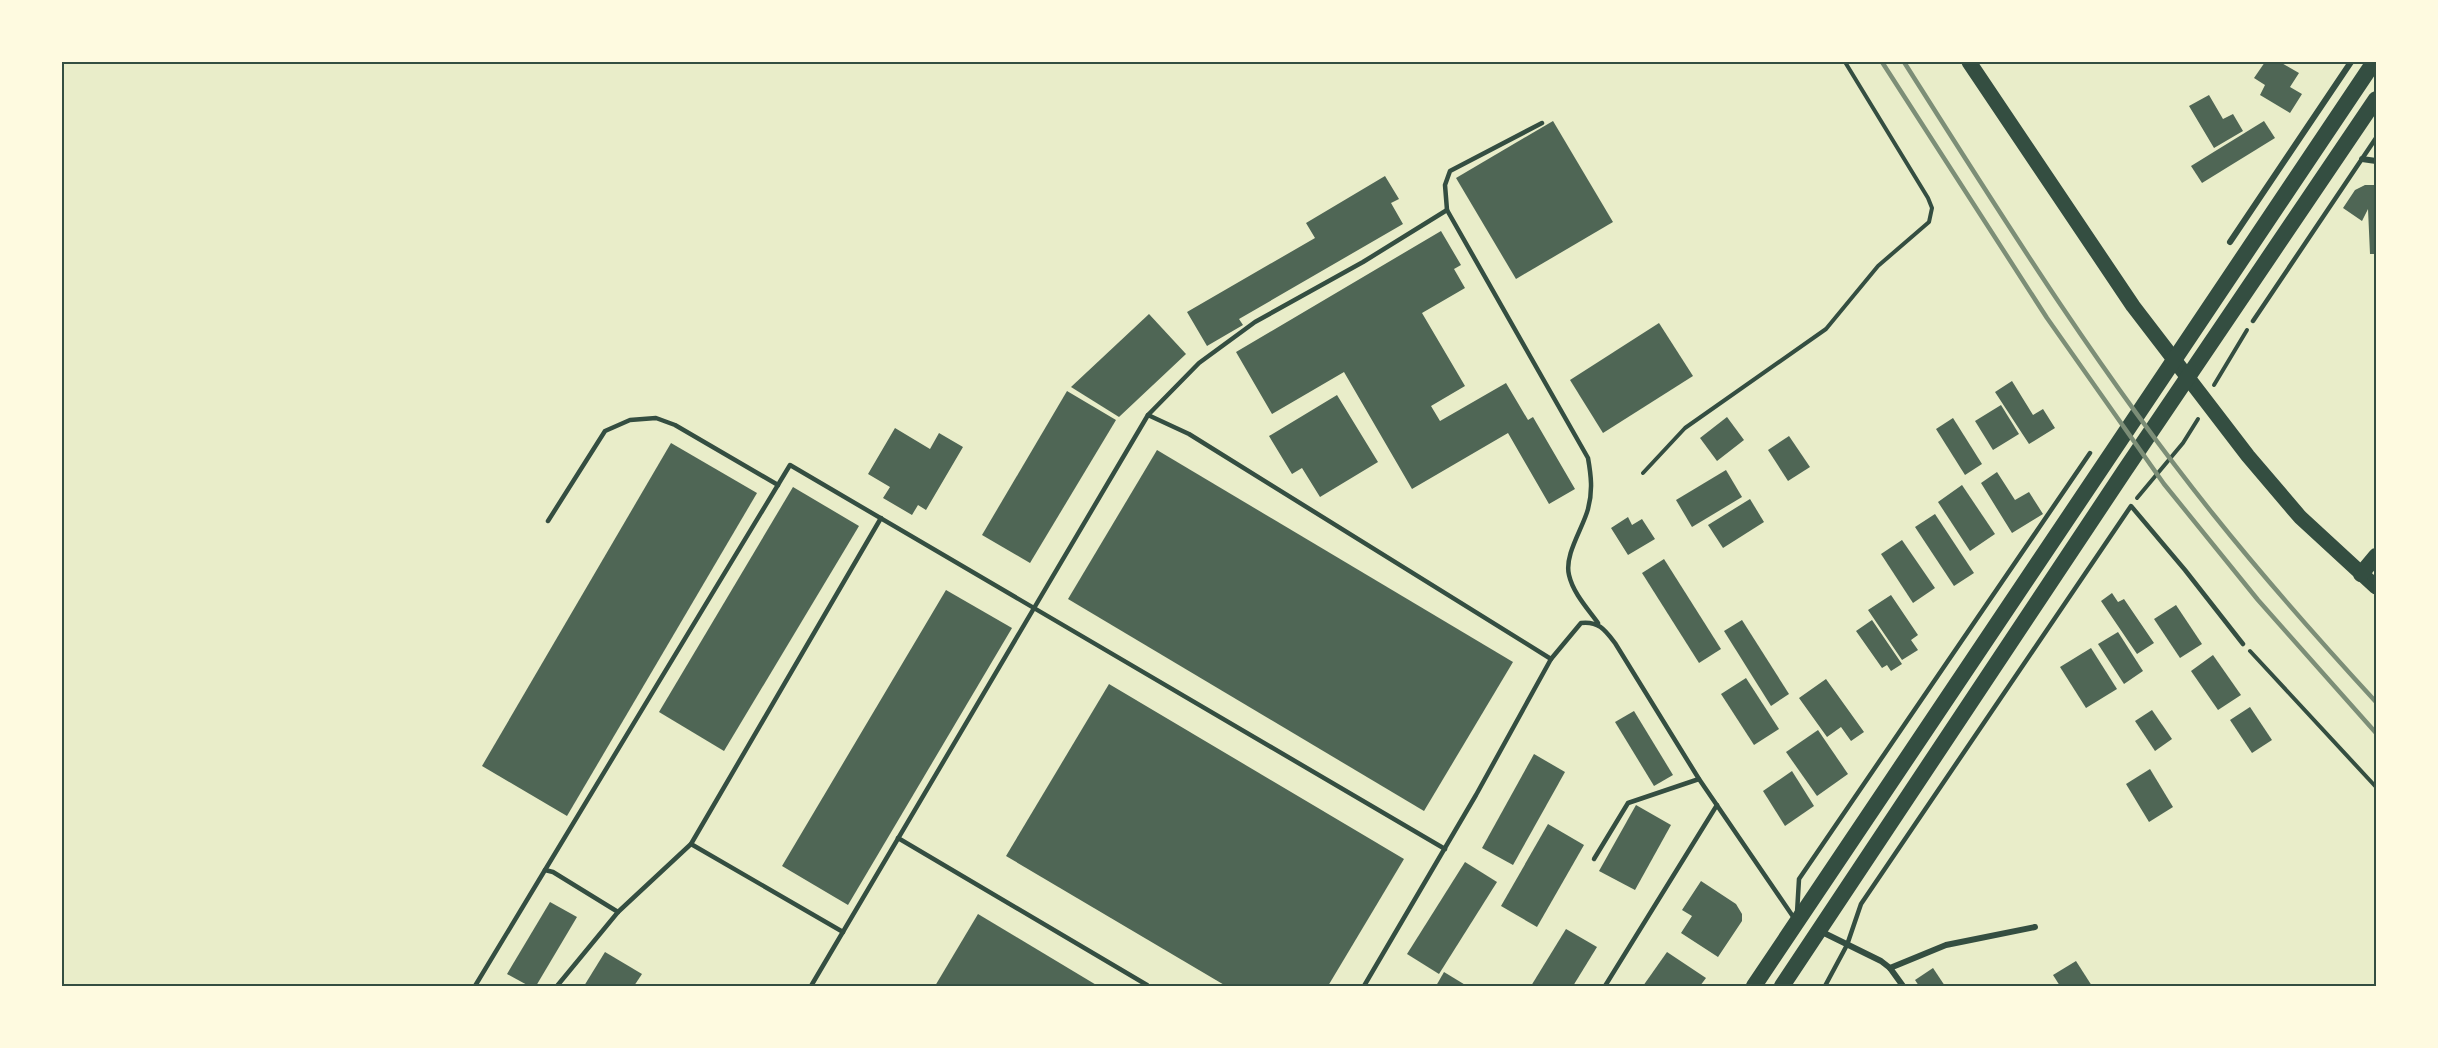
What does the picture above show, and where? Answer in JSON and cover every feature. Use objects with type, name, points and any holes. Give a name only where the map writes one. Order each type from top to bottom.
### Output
[{"type":"highway","points":[[1754,987],[1796,921],[2374,62]]},
{"type":"highway","points":[[1782,987],[2376,99]]},
{"type":"highway","points":[[2361,574],[2376,556]]},
{"type":"main road","points":[[1969,62],[2133,306],[2274,490],[2376,587]]},
{"type":"street","points":[[2230,242],[2351,62]]},
{"type":"street","points":[[2362,159],[2376,161]]},
{"type":"street","points":[[1890,968],[1946,945],[2035,927]]},
{"type":"street","points":[[1818,930],[1890,968],[1903,987]]},
{"type":"lane","points":[[1542,123],[1450,171],[1445,185],[1447,210],[1588,458],[1592,482],[1589,508],[1570,560],[1568,573],[1573,587],[1599,626],[1615,643],[1699,779],[1796,921]]},
{"type":"lane","points":[[2253,321],[2376,138]]},
{"type":"lane","points":[[811,987],[1148,415],[1199,363],[1255,322],[1364,262],[1447,210]]},
{"type":"lane","points":[[1148,415],[1189,434],[1551,659]]},
{"type":"lane","points":[[548,521],[605,431],[630,420],[656,418],[675,425],[778,485]]},
{"type":"lane","points":[[1796,921],[1799,879],[2090,453]]},
{"type":"lane","points":[[475,987],[790,465],[1445,849]]},
{"type":"lane","points":[[1825,987],[1846,945],[1861,904],[2131,506],[2186,570],[2243,644]]},
{"type":"lane","points":[[556,987],[618,912],[691,844],[881,518]]},
{"type":"lane","points":[[1365,987],[1551,659],[1581,623],[1592,622],[1599,626]]},
{"type":"lane","points":[[1594,859],[1628,803],[1699,779]]},
{"type":"lane","points":[[1605,987],[1717,805]]},
{"type":"lane","points":[[898,838],[1147,985]]},
{"type":"lane","points":[[691,844],[843,932]]},
{"type":"lane","points":[[545,870],[553,872],[618,912]]},
{"type":"path","points":[[1643,473],[1685,428],[1734,391],[1826,329],[1878,266],[1929,222],[1932,208],[1928,198],[1845,62]]},
{"type":"path","points":[[2243,644],[2376,787]]},
{"type":"building","points":[[2265,62],[2280,62],[2299,73],[2290,87],[2302,94],[2290,113],[2260,95],[2265,85],[2254,78]]},
{"type":"building","points":[[2209,95],[2223,119],[2233,114],[2243,131],[2214,148],[2189,106]]},
{"type":"building","points":[[1553,121],[1613,222],[1516,279],[1456,178]]},
{"type":"building","points":[[2264,121],[2275,138],[2202,183],[2191,166]]},
{"type":"building","points":[[1385,176],[1399,199],[1391,203],[1403,224],[1239,319],[1243,325],[1207,346],[1187,312],[1315,238],[1306,223]]},
{"type":"building","points":[[2365,185],[2376,185],[2376,254],[2370,254],[2368,209],[2362,221],[2343,208],[2355,190]]},
{"type":"building","points":[[1441,231],[1461,265],[1454,269],[1465,288],[1422,313],[1465,386],[1431,406],[1440,421],[1506,383],[1528,420],[1533,417],[1575,489],[1549,504],[1508,433],[1412,489],[1344,372],[1272,414],[1236,352]]},
{"type":"building","points":[[1149,314],[1186,354],[1119,417],[1071,387]]},
{"type":"building","points":[[1659,323],[1693,376],[1603,433],[1570,380]]},
{"type":"building","points":[[2012,381],[2033,415],[2043,409],[2055,428],[2029,444],[1995,392]]},
{"type":"building","points":[[1067,391],[1116,420],[1030,563],[982,535]]},
{"type":"building","points":[[1337,395],[1378,462],[1320,497],[1302,468],[1292,474],[1269,436]]},
{"type":"building","points":[[2001,405],[2019,434],[1993,450],[1975,421]]},
{"type":"building","points":[[1727,417],[1744,440],[1717,461],[1700,438]]},
{"type":"building","points":[[1953,418],[1982,464],[1965,475],[1936,429]]},
{"type":"building","points":[[895,428],[930,449],[939,433],[963,447],[926,510],[918,505],[912,515],[883,498],[890,487],[868,474]]},
{"type":"building","points":[[1789,436],[1810,467],[1788,481],[1768,450]]},
{"type":"building","points":[[671,443],[757,493],[567,816],[482,766]]},
{"type":"building","points":[[1157,450],[1513,662],[1424,811],[1068,599]]},
{"type":"building","points":[[1726,470],[1742,497],[1692,527],[1676,500]]},
{"type":"building","points":[[1997,472],[2015,500],[2029,492],[2043,514],[2012,533],[1981,483]]},
{"type":"building","points":[[1962,485],[1995,534],[1970,551],[1938,502]]},
{"type":"building","points":[[793,487],[859,526],[724,751],[659,712]]},
{"type":"building","points":[[1750,499],[1764,522],[1723,548],[1708,525]]},
{"type":"building","points":[[1935,514],[1974,573],[1954,586],[1915,527]]},
{"type":"building","points":[[1628,517],[1632,525],[1642,519],[1655,539],[1628,555],[1611,528]]},
{"type":"building","points":[[1902,540],[1935,588],[1913,603],[1881,554]]},
{"type":"building","points":[[1664,559],[1721,649],[1699,663],[1642,573]]},
{"type":"building","points":[[946,590],[1012,628],[848,905],[782,866]]},
{"type":"building","points":[[2112,593],[2118,602],[2124,599],[2154,643],[2137,654],[2101,601]]},
{"type":"building","points":[[1891,595],[1918,635],[1911,640],[1918,650],[1902,660],[1868,610]]},
{"type":"building","points":[[2176,605],[2202,644],[2180,658],[2154,619]]},
{"type":"building","points":[[1742,620],[1789,694],[1771,706],[1724,631]]},
{"type":"building","points":[[1872,620],[1902,664],[1891,671],[1887,665],[1882,668],[1856,631]]},
{"type":"building","points":[[2118,632],[2143,671],[2124,684],[2098,644]]},
{"type":"building","points":[[2091,648],[2117,689],[2086,708],[2060,667]]},
{"type":"building","points":[[2213,655],[2241,695],[2218,710],[2191,671]]},
{"type":"building","points":[[1746,678],[1779,729],[1754,745],[1721,694]]},
{"type":"building","points":[[1826,679],[1864,732],[1851,741],[1841,727],[1827,737],[1799,698]]},
{"type":"building","points":[[1109,684],[1404,859],[1328,986],[1226,986],[1006,856]]},
{"type":"building","points":[[2250,707],[2272,740],[2252,753],[2230,720]]},
{"type":"building","points":[[2152,710],[2172,739],[2155,751],[2135,721]]},
{"type":"building","points":[[1634,711],[1673,775],[1654,786],[1615,722]]},
{"type":"building","points":[[1818,730],[1848,774],[1817,796],[1786,752]]},
{"type":"building","points":[[1534,754],[1565,772],[1513,865],[1482,848]]},
{"type":"building","points":[[2150,769],[2173,807],[2149,822],[2126,784]]},
{"type":"building","points":[[1792,771],[1814,806],[1785,826],[1763,791]]},
{"type":"building","points":[[1636,805],[1671,825],[1635,890],[1599,871]]},
{"type":"building","points":[[1548,824],[1584,845],[1537,927],[1501,906]]},
{"type":"building","points":[[1465,862],[1497,882],[1439,974],[1407,954]]},
{"type":"building","points":[[1701,881],[1736,904],[1742,914],[1742,921],[1718,957],[1681,933],[1692,916],[1682,910]]},
{"type":"building","points":[[550,902],[577,917],[536,986],[529,986],[507,974]]},
{"type":"building","points":[[978,914],[1098,986],[935,986]]},
{"type":"building","points":[[1566,929],[1597,947],[1573,986],[1531,986]]},
{"type":"building","points":[[605,952],[642,974],[634,986],[584,986]]},
{"type":"building","points":[[1667,952],[1706,978],[1700,986],[1643,986]]},
{"type":"building","points":[[2076,961],[2092,986],[2060,986],[2053,975]]},
{"type":"building","points":[[1933,968],[1945,986],[1919,986],[1915,980]]},
{"type":"building","points":[[1444,972],[1467,986],[1436,986]]},
{"type":"railway","points":[[1882,62],[2047,318],[2164,484],[2258,600],[2376,733]]},
{"type":"railway","points":[[1904,62],[2052,292],[2130,405],[2233,538],[2293,610],[2376,702]]}]
